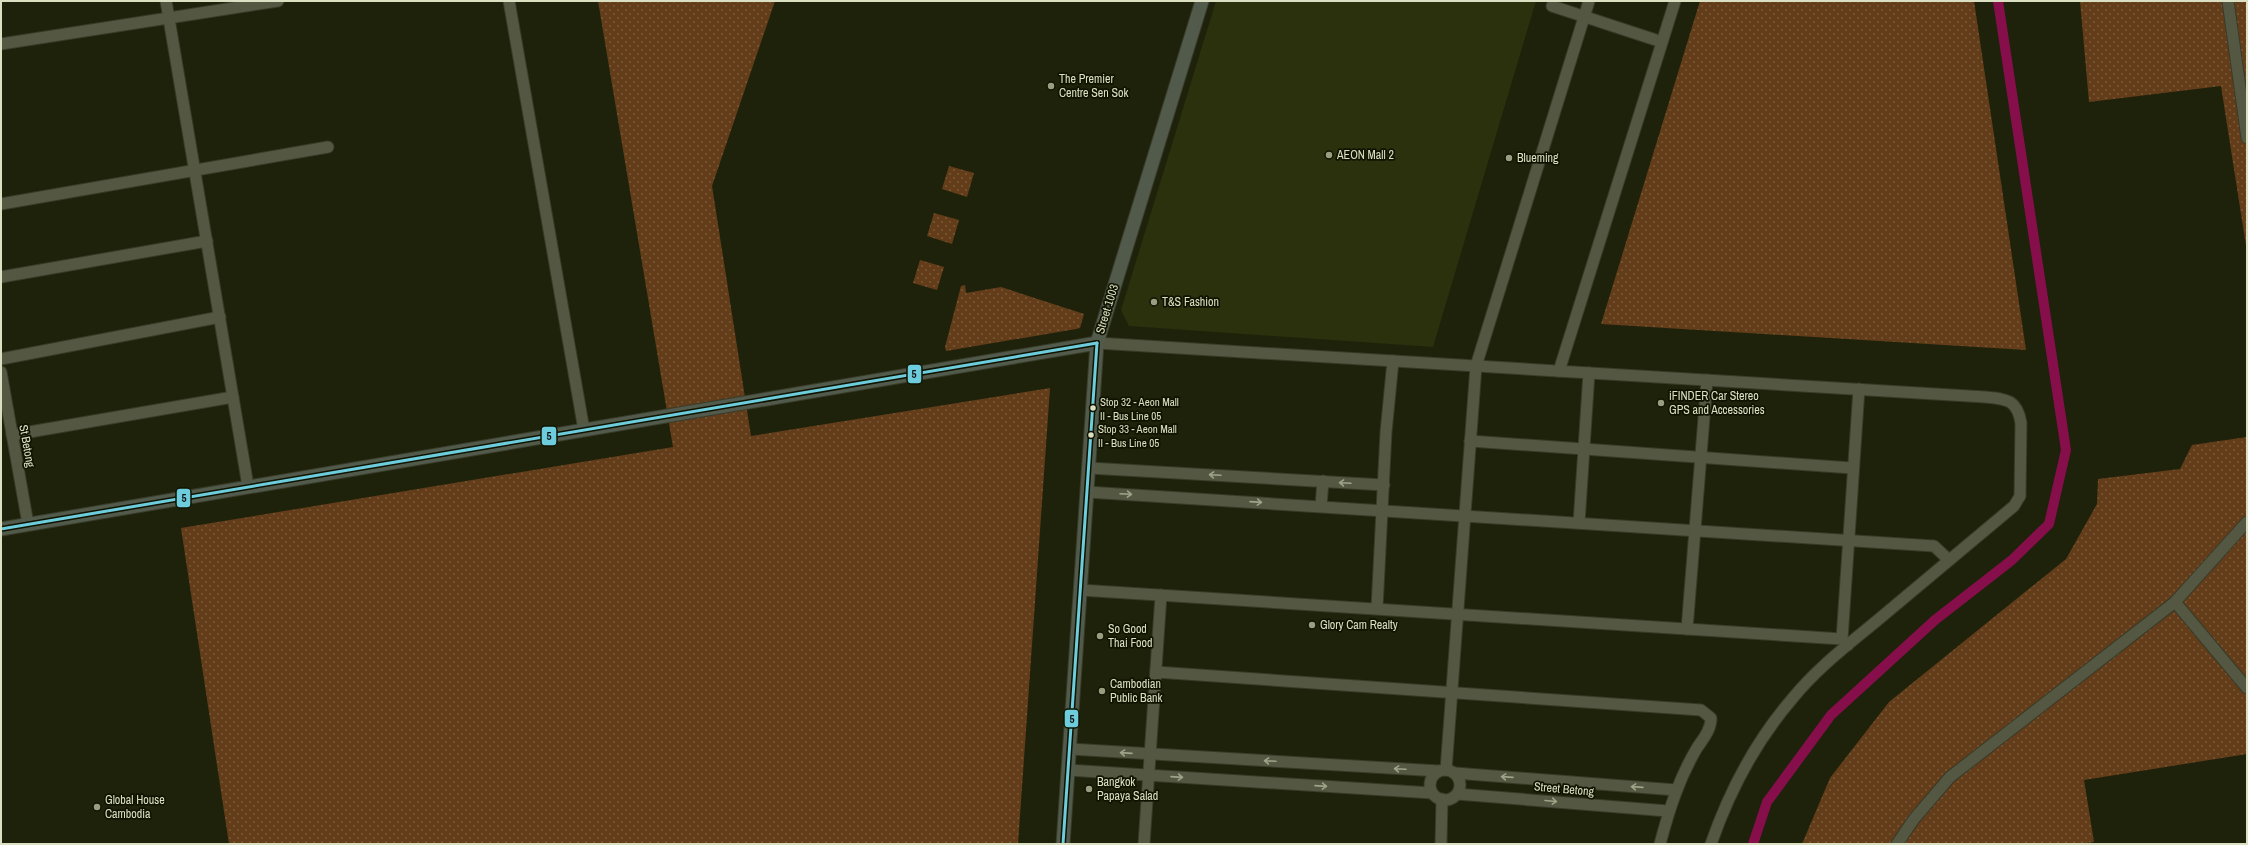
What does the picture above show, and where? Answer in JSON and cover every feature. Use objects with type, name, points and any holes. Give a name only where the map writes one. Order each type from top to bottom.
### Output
[{"type":"main road","name":"Street 1003","points":[[1063,844],[1097,343],[1202,1]]},
{"type":"main road","points":[[1,529],[1097,343]]},
{"type":"street","points":[[166,1],[248,486]]},
{"type":"street","points":[[1,44],[278,1]]},
{"type":"street","points":[[509,1],[584,430]]},
{"type":"street","points":[[1068,770],[1432,793],[1442,800],[1449,799],[1457,794],[1460,786],[1446,771],[1476,366],[1589,1]]},
{"type":"street","points":[[1559,371],[1675,1]]},
{"type":"street","points":[[2228,1],[2247,138]]},
{"type":"street","points":[[1552,6],[1662,42]]},
{"type":"street","points":[[1,204],[328,146]]},
{"type":"street","points":[[1,277],[207,241]]},
{"type":"street","points":[[1,359],[220,317]]},
{"type":"street","points":[[1097,343],[1859,389],[2007,399],[2014,404],[2020,412],[2020,496],[2014,506],[1949,560],[1845,642],[1792,698],[1765,734],[1738,780],[1711,844]]},
{"type":"street","points":[[1377,608],[1382,511],[1393,361]]},
{"type":"street","name":"St Betong","points":[[1,372],[28,524]]},
{"type":"street","points":[[1579,523],[1589,373]]},
{"type":"street","points":[[1686,629],[1707,380]]},
{"type":"street","points":[[1845,642],[1848,540],[1852,468],[1859,389]]},
{"type":"street","points":[[12,435],[234,397]]},
{"type":"street","points":[[1470,441],[1852,468]]},
{"type":"street","points":[[1089,468],[1384,485]]},
{"type":"street","points":[[1321,506],[1323,481]]},
{"type":"street","points":[[1087,492],[1934,546],[1949,560]]},
{"type":"street","points":[[1897,844],[1914,820],[1950,777],[2175,602],[2247,522]]},
{"type":"street","points":[[1080,590],[1686,629],[1845,642]]},
{"type":"street","points":[[1144,844],[1150,775],[1161,595]]},
{"type":"street","points":[[2175,602],[2247,688]]},
{"type":"street","points":[[1156,672],[1452,694],[1701,710],[1711,718],[1709,729],[1691,758],[1676,790],[1668,811],[1660,844]]},
{"type":"street","points":[[1070,749],[1446,771],[1676,790]]},
{"type":"street","points":[[1432,793],[1430,781],[1446,771]]},
{"type":"street","name":"Street Betong","points":[[1457,794],[1668,811]]},
{"type":"street","points":[[1441,844],[1442,800]]},
{"type":"shaded area","points":[[598,1],[775,1],[712,186],[751,436],[1050,388],[1018,844],[229,844],[181,528],[673,447]]},
{"type":"shaded area","name":"AEON Mall 2","points":[[1216,1],[1536,1],[1433,347],[1129,326],[1121,310]]},
{"type":"shaded area","points":[[1700,1],[1974,1],[2026,350],[1601,324]]},
{"type":"shaded area","points":[[2080,1],[2247,1],[2247,252],[2221,86],[2089,102]]},
{"type":"shaded area","points":[[949,166],[974,173],[967,197],[942,189]]},
{"type":"shaded area","points":[[934,213],[959,220],[952,244],[927,236]]},
{"type":"shaded area","points":[[920,260],[944,267],[937,290],[913,283]]},
{"type":"shaded area","points":[[965,285],[966,293],[1001,287],[1084,314],[1080,328],[946,351],[945,347],[961,286]]},
{"type":"shaded area","points":[[2247,437],[2247,754],[2084,780],[2094,842],[2080,844],[1802,844],[1830,778],[1889,702],[2066,559],[2097,504],[2098,479],[2180,469],[2192,445]]},
{"type":"waterway","points":[[1753,844],[1767,802],[1831,715],[1935,620],[2012,560],[2049,524],[2066,450],[1998,1]]},
{"type":"transit line","name":"5","points":[[1,529],[1097,343]]},
{"type":"transit line","name":"5","points":[[1063,844],[1097,343]]},
{"type":"place","name":"The Premier Centre Sen Sok","points":[[1051,86]]},
{"type":"place","name":"AEON Mall 2","points":[[1329,155]]},
{"type":"place","name":"Blueming","points":[[1509,158]]},
{"type":"place","name":"T&S Fashion","points":[[1154,302]]},
{"type":"place","name":"iFINDER Car Stereo GPS and Accessories","points":[[1661,403]]},
{"type":"place","name":"Stop 32 - Aeon Mall II - Bus Line 05","points":[[1093,408]]},
{"type":"place","name":"Stop 33 - Aeon Mall II - Bus Line 05","points":[[1091,435]]},
{"type":"place","name":"Glory Cam Realty","points":[[1312,625]]},
{"type":"place","name":"So Good Thai Food","points":[[1100,636]]},
{"type":"place","name":"Cambodian Public Bank","points":[[1102,691]]},
{"type":"place","name":"Bangkok Papaya Salad","points":[[1089,789]]},
{"type":"place","name":"Global House Cambodia","points":[[97,807]]}]
